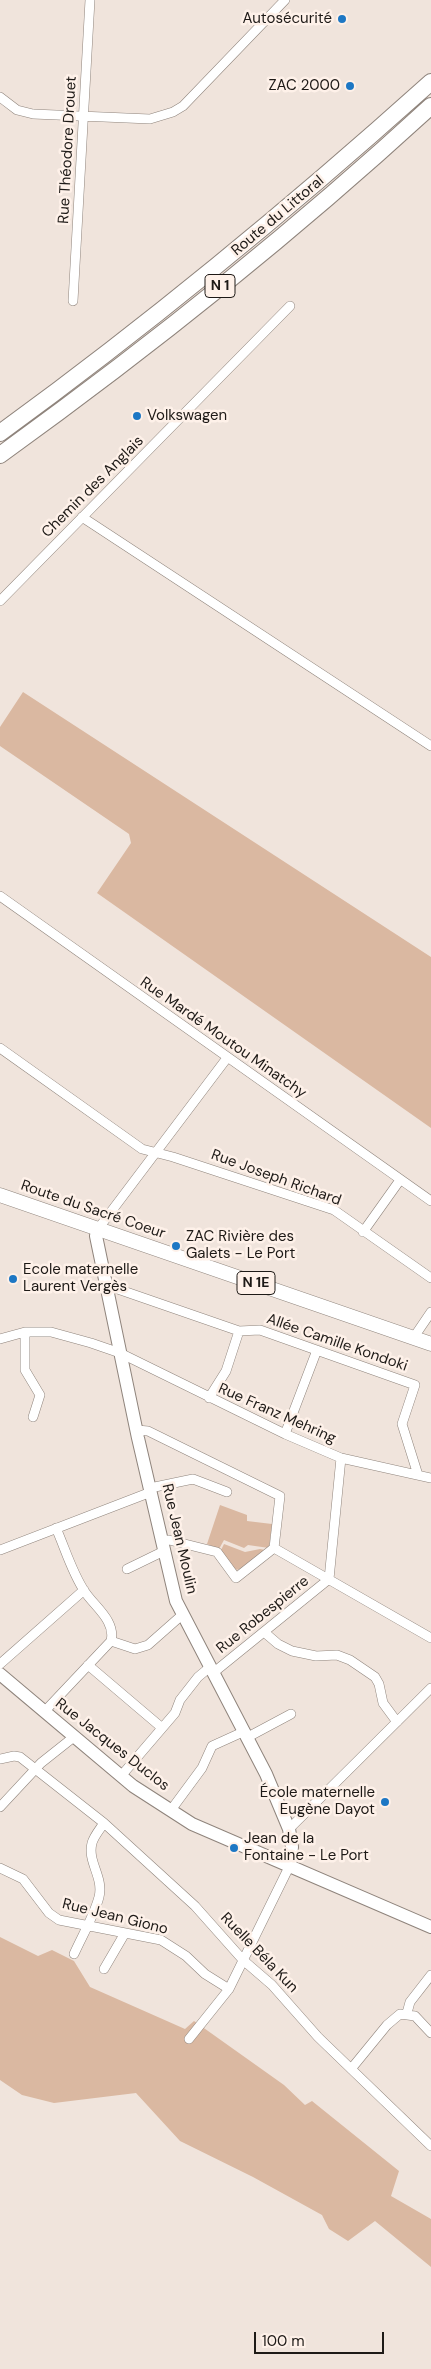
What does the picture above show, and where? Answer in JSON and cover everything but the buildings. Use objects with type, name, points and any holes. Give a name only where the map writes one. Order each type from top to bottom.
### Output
[{"type":"highway","name":"Route du Littoral","points":[[0,433],[230,257],[336,167],[431,82]]},
{"type":"highway","name":"Route du Littoral","points":[[0,455],[198,305],[370,162],[431,106]]},
{"type":"main road","name":"Route du Sacré Coeur","points":[[0,1195],[431,1344]]},
{"type":"street","name":"Rue Théodore Drouet","points":[[73,301],[90,0]]},
{"type":"street","points":[[0,97],[17,110],[32,114],[150,119],[173,112],[183,106],[286,0]]},
{"type":"street","name":"Chemin des Anglais","points":[[0,601],[290,306]]},
{"type":"street","points":[[82,517],[431,746]]},
{"type":"street","name":"Rue Mardé Moutou Minatchy","points":[[0,896],[431,1201]]},
{"type":"street","name":"Rue Joseph Richard","points":[[0,1048],[142,1149],[334,1210],[431,1278]]},
{"type":"street","points":[[98,1229],[227,1058]]},
{"type":"street","points":[[363,1232],[400,1180]]},
{"type":"street","name":"Rue Jean Moulin","points":[[98,1229],[96,1236],[106,1285],[171,1585],[182,1615],[246,1734],[289,1829],[292,1847],[290,1865]]},
{"type":"street","name":"Allée Camille Kondoki","points":[[106,1285],[239,1330],[260,1330],[415,1385],[402,1424],[418,1475]]},
{"type":"street","points":[[414,1338],[431,1312]]},
{"type":"street","points":[[209,1398],[226,1371],[239,1330]]},
{"type":"street","points":[[25,1332],[26,1370],[40,1395],[33,1417]]},
{"type":"street","name":"Rue Franz Mehring","points":[[0,1338],[25,1332],[51,1332],[120,1353],[209,1398],[341,1458],[431,1478]]},
{"type":"street","points":[[285,1434],[317,1350]]},
{"type":"street","points":[[127,1569],[163,1546],[169,1540],[217,1552],[236,1578],[274,1548],[280,1496],[148,1431],[137,1430]]},
{"type":"street","name":"Rue Robespierre","points":[[121,1776],[161,1727],[175,1713],[180,1700],[193,1684],[264,1632],[330,1579],[341,1458]]},
{"type":"street","points":[[1,1548],[151,1490],[193,1479],[227,1492]]},
{"type":"street","points":[[44,1712],[111,1641],[113,1633],[110,1623],[84,1590],[56,1528]]},
{"type":"street","points":[[274,1548],[431,1638]]},
{"type":"street","points":[[0,1664],[84,1590]]},
{"type":"street","points":[[111,1641],[135,1649],[148,1645],[182,1615]]},
{"type":"street","points":[[264,1632],[278,1644],[292,1651],[316,1656],[344,1657],[363,1668],[375,1677],[379,1684],[383,1703],[397,1722]]},
{"type":"street","points":[[88,1665],[161,1727]]},
{"type":"street","name":"Rue Jacques Duclos","points":[[0,1674],[121,1776],[192,1824],[431,1926]]},
{"type":"street","points":[[289,1829],[431,1688]]},
{"type":"street","points":[[171,1810],[202,1768],[212,1746],[246,1734],[291,1714]]},
{"type":"street","points":[[0,1806],[36,1768],[75,1736]]},
{"type":"street","name":"Ruelle Béla Kun","points":[[0,1759],[14,1756],[36,1768],[104,1823],[195,1906],[242,1960],[272,1985],[351,2069],[431,2146]]},
{"type":"street","points":[[74,1954],[99,1896],[100,1887],[91,1849],[92,1842],[104,1823]]},
{"type":"street","points":[[189,2039],[229,1989],[290,1865]]},
{"type":"street","name":"Rue Jean Giono","points":[[0,1868],[23,1879],[49,1913],[59,1920],[161,1940],[170,1944],[205,1974],[229,1989]]},
{"type":"street","points":[[104,1968],[124,1933]]},
{"type":"street","points":[[407,2013],[410,2002],[431,1975]]},
{"type":"street","points":[[351,2069],[394,2018],[400,2014],[407,2013],[423,2022],[431,2033]]},
{"type":"shaded area","points":[[23,692],[431,957],[431,1128],[97,893],[131,843],[129,834],[0,746],[0,727]]},
{"type":"shaded area","points":[[220,1505],[247,1515],[247,1521],[272,1524],[269,1548],[248,1545],[244,1548],[224,1540],[219,1549],[207,1544]]},
{"type":"shaded area","points":[[224,1544],[245,1552],[260,1549],[270,1551],[245,1569],[233,1570],[220,1552]]},
{"type":"shaded area","points":[[0,1937],[38,1956],[52,1950],[74,1961],[90,1987],[185,2029],[194,2021],[284,2085],[305,2105],[312,2101],[399,2171],[391,2196],[431,2219],[431,2267],[375,2221],[348,2241],[329,2229],[322,2215],[253,2177],[180,2141],[136,2093],[54,2103],[22,2095],[0,2080]]},
{"type":"place","name":"Autosécurité","points":[[342,19]]},
{"type":"place","name":"ZAC 2000","points":[[350,86]]},
{"type":"place","name":"Volkswagen","points":[[137,416]]},
{"type":"place","name":"ZAC Rivière des Galets - Le Port","points":[[176,1246]]},
{"type":"place","name":"Ecole maternelle Laurent Vergès","points":[[13,1279]]},
{"type":"place","name":"École maternelle Eugène Dayot","points":[[385,1802]]},
{"type":"place","name":"Jean de la Fontaine - Le Port","points":[[234,1848]]}]
